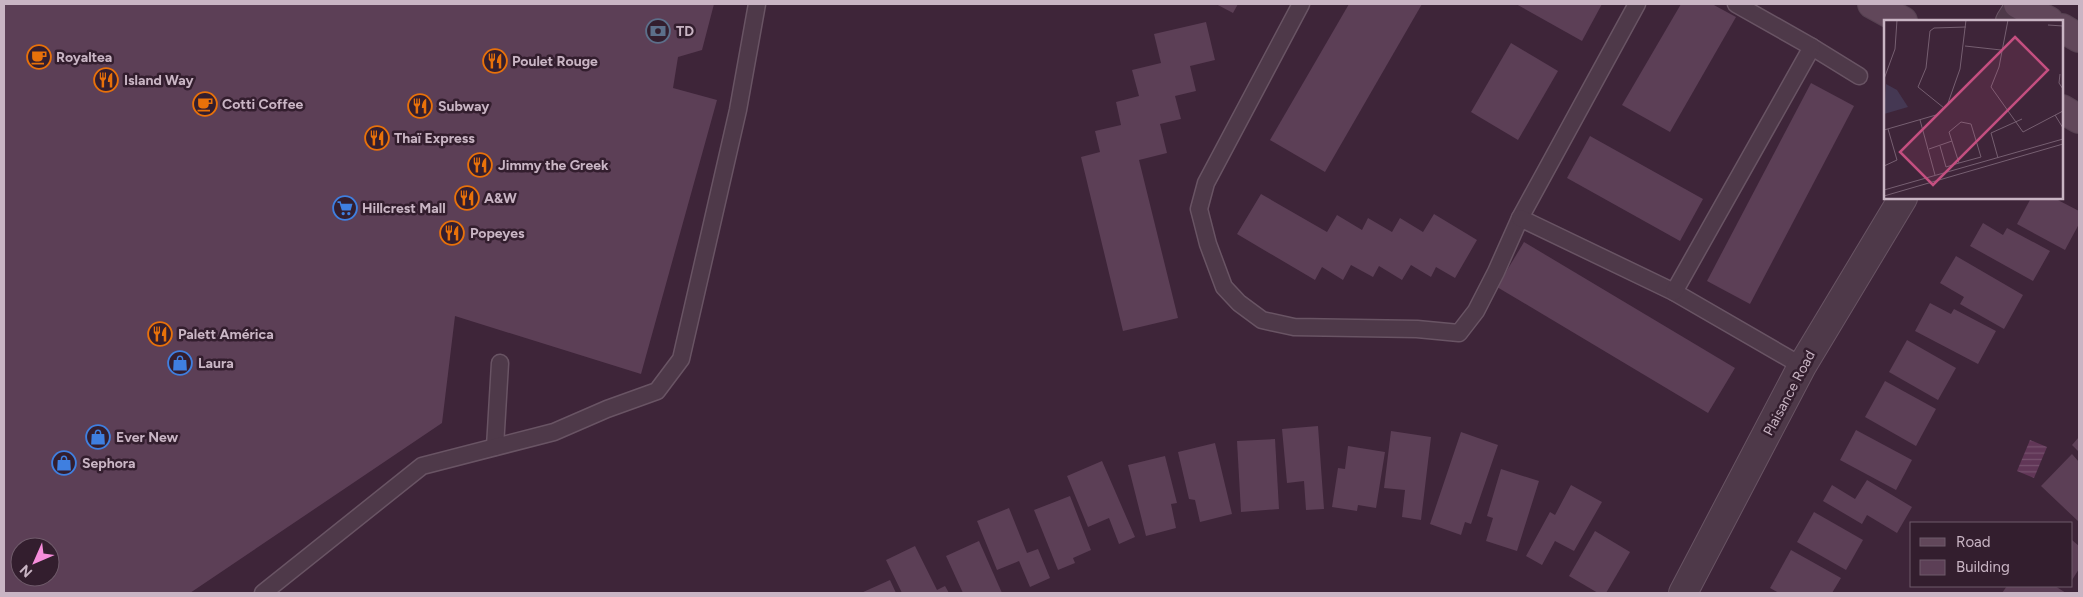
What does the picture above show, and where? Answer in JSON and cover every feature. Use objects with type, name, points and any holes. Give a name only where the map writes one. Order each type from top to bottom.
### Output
[{"type":"main road","points":[[1872,4],[1901,20]]},
{"type":"main road","points":[[2016,10],[2046,20]]},
{"type":"main road","points":[[2063,29],[2079,38]]},
{"type":"main road","points":[[2063,111],[2079,119]]},
{"type":"street","name":"Plaisance Road","points":[[1683,593],[1802,366],[1902,199]]},
{"type":"lane","points":[[263,593],[422,466],[554,432],[606,409],[657,391],[681,359],[738,110],[757,4]]},
{"type":"lane","points":[[1301,4],[1206,183],[1199,209],[1208,244],[1224,287],[1240,303],[1262,320],[1294,327],[1417,329],[1459,333],[1476,311],[1520,218],[1637,4]]},
{"type":"lane","points":[[1736,4],[1812,46],[1859,76]]},
{"type":"lane","points":[[1674,292],[1812,46]]},
{"type":"lane","points":[[1520,218],[1674,292],[1802,366]]},
{"type":"lane","points":[[496,447],[500,363]]},
{"type":"shaded area","points":[[2030,440],[2047,447],[2034,478],[2017,471]]},
{"type":"building","name":"Hillcrest Mall","points":[[4,4],[714,4],[702,50],[678,57],[673,88],[717,100],[641,374],[455,316],[442,423],[190,593],[4,593]]},
{"type":"building","points":[[1216,4],[1238,4],[1233,13]]},
{"type":"building","points":[[1349,4],[1422,4],[1325,172],[1270,140]]},
{"type":"building","points":[[1516,4],[1602,4],[1582,41]]},
{"type":"building","points":[[1681,4],[1712,4],[1736,17],[1670,132],[1622,105]]},
{"type":"building","points":[[1206,22],[1215,60],[1190,66],[1196,91],[1175,96],[1181,119],[1160,124],[1167,153],[1139,160],[1178,318],[1123,331],[1081,157],[1100,152],[1095,131],[1121,125],[1116,102],[1139,96],[1132,70],[1161,63],[1154,34]]},
{"type":"building","points":[[1511,43],[1558,71],[1518,140],[1471,112]]},
{"type":"building","points":[[1811,83],[1854,106],[1750,304],[1707,281]]},
{"type":"building","points":[[1590,136],[1703,199],[1680,241],[1567,178]]},
{"type":"building","points":[[1261,194],[1327,232],[1337,215],[1362,230],[1368,218],[1392,232],[1400,218],[1423,232],[1434,214],[1477,240],[1455,278],[1436,267],[1431,277],[1411,265],[1402,280],[1379,266],[1373,277],[1351,265],[1343,280],[1322,267],[1315,280],[1237,234]]},
{"type":"building","points":[[2030,199],[2056,199],[2079,211],[2079,224],[2065,250],[2017,224]]},
{"type":"building","points":[[1983,223],[2003,235],[2007,228],[2050,251],[2033,281],[1970,246]]},
{"type":"building","points":[[1524,242],[1735,368],[1708,413],[1497,287]]},
{"type":"building","points":[[1956,256],[2023,295],[2004,329],[1960,304],[1964,297],[1940,283]]},
{"type":"building","points":[[1930,303],[1951,314],[1954,309],[1996,331],[1978,364],[1915,331]]},
{"type":"building","points":[[1907,340],[1956,368],[1938,400],[1889,372]]},
{"type":"building","points":[[1885,381],[1936,409],[1916,446],[1865,417]]},
{"type":"building","points":[[1318,426],[1324,509],[1306,510],[1304,481],[1287,483],[1282,429]]},
{"type":"building","points":[[1856,430],[1912,460],[1896,490],[1840,460]]},
{"type":"building","points":[[1391,431],[1431,437],[1421,520],[1402,517],[1405,490],[1384,488]]},
{"type":"building","points":[[1461,432],[1498,445],[1471,524],[1465,522],[1461,535],[1430,524]]},
{"type":"building","points":[[2079,437],[2079,452],[2072,445]]},
{"type":"building","points":[[1275,439],[1279,509],[1241,512],[1237,441]]},
{"type":"building","points":[[1215,443],[1232,514],[1200,522],[1195,500],[1189,499],[1178,452]]},
{"type":"building","points":[[1348,446],[1385,452],[1376,508],[1358,505],[1357,511],[1332,507],[1338,468],[1345,469]]},
{"type":"building","points":[[2072,454],[2079,462],[2079,522],[2041,486]]},
{"type":"building","points":[[1165,456],[1177,503],[1171,504],[1176,528],[1146,536],[1128,465]]},
{"type":"building","points":[[1102,461],[1135,537],[1119,544],[1109,518],[1088,527],[1067,476]]},
{"type":"building","points":[[1501,469],[1539,481],[1517,551],[1486,541],[1493,518],[1487,516]]},
{"type":"building","points":[[1867,480],[1912,507],[1897,533],[1867,515],[1862,524],[1823,501],[1832,485],[1855,499]]},
{"type":"building","points":[[1571,485],[1602,502],[1574,551],[1555,541],[1542,565],[1526,556],[1550,512],[1555,515]]},
{"type":"building","points":[[1070,496],[1091,550],[1073,558],[1075,563],[1058,570],[1034,510]]},
{"type":"building","points":[[1009,508],[1027,553],[1038,549],[1050,578],[1030,587],[1019,561],[997,570],[977,521]]},
{"type":"building","points":[[1814,512],[1863,540],[1846,570],[1797,542]]},
{"type":"building","points":[[1595,531],[1630,552],[1606,593],[1598,593],[1569,576]]},
{"type":"building","points":[[979,541],[1002,593],[963,593],[946,556]]},
{"type":"building","points":[[2073,541],[2079,546],[2079,569],[2073,578]]},
{"type":"building","points":[[915,546],[937,590],[945,586],[949,593],[902,593],[886,560]]},
{"type":"building","points":[[1791,550],[1841,578],[1832,593],[1779,593],[1770,588]]},
{"type":"building","points":[[890,580],[896,593],[861,593]]},
{"type":"building","points":[[2006,587],[2057,587],[2066,593],[2002,593]]},
{"type":"place","name":"TD","points":[[658,31]]},
{"type":"place","name":"Royaltea","points":[[39,57]]},
{"type":"place","name":"Poulet Rouge","points":[[495,61]]},
{"type":"place","name":"Island Way","points":[[106,80]]},
{"type":"place","name":"Cotti Coffee","points":[[205,104]]},
{"type":"place","name":"Subway","points":[[420,106]]},
{"type":"place","name":"Thaï Express","points":[[377,138]]},
{"type":"place","name":"Jimmy the Greek","points":[[480,165]]},
{"type":"place","name":"A&W","points":[[467,198]]},
{"type":"place","name":"Hillcrest Mall","points":[[345,208]]},
{"type":"place","name":"Popeyes","points":[[452,233]]},
{"type":"place","name":"Palett América","points":[[160,334]]},
{"type":"place","name":"Laura","points":[[180,363]]},
{"type":"place","name":"Ever New","points":[[98,437]]},
{"type":"place","name":"Sephora","points":[[64,463]]}]
